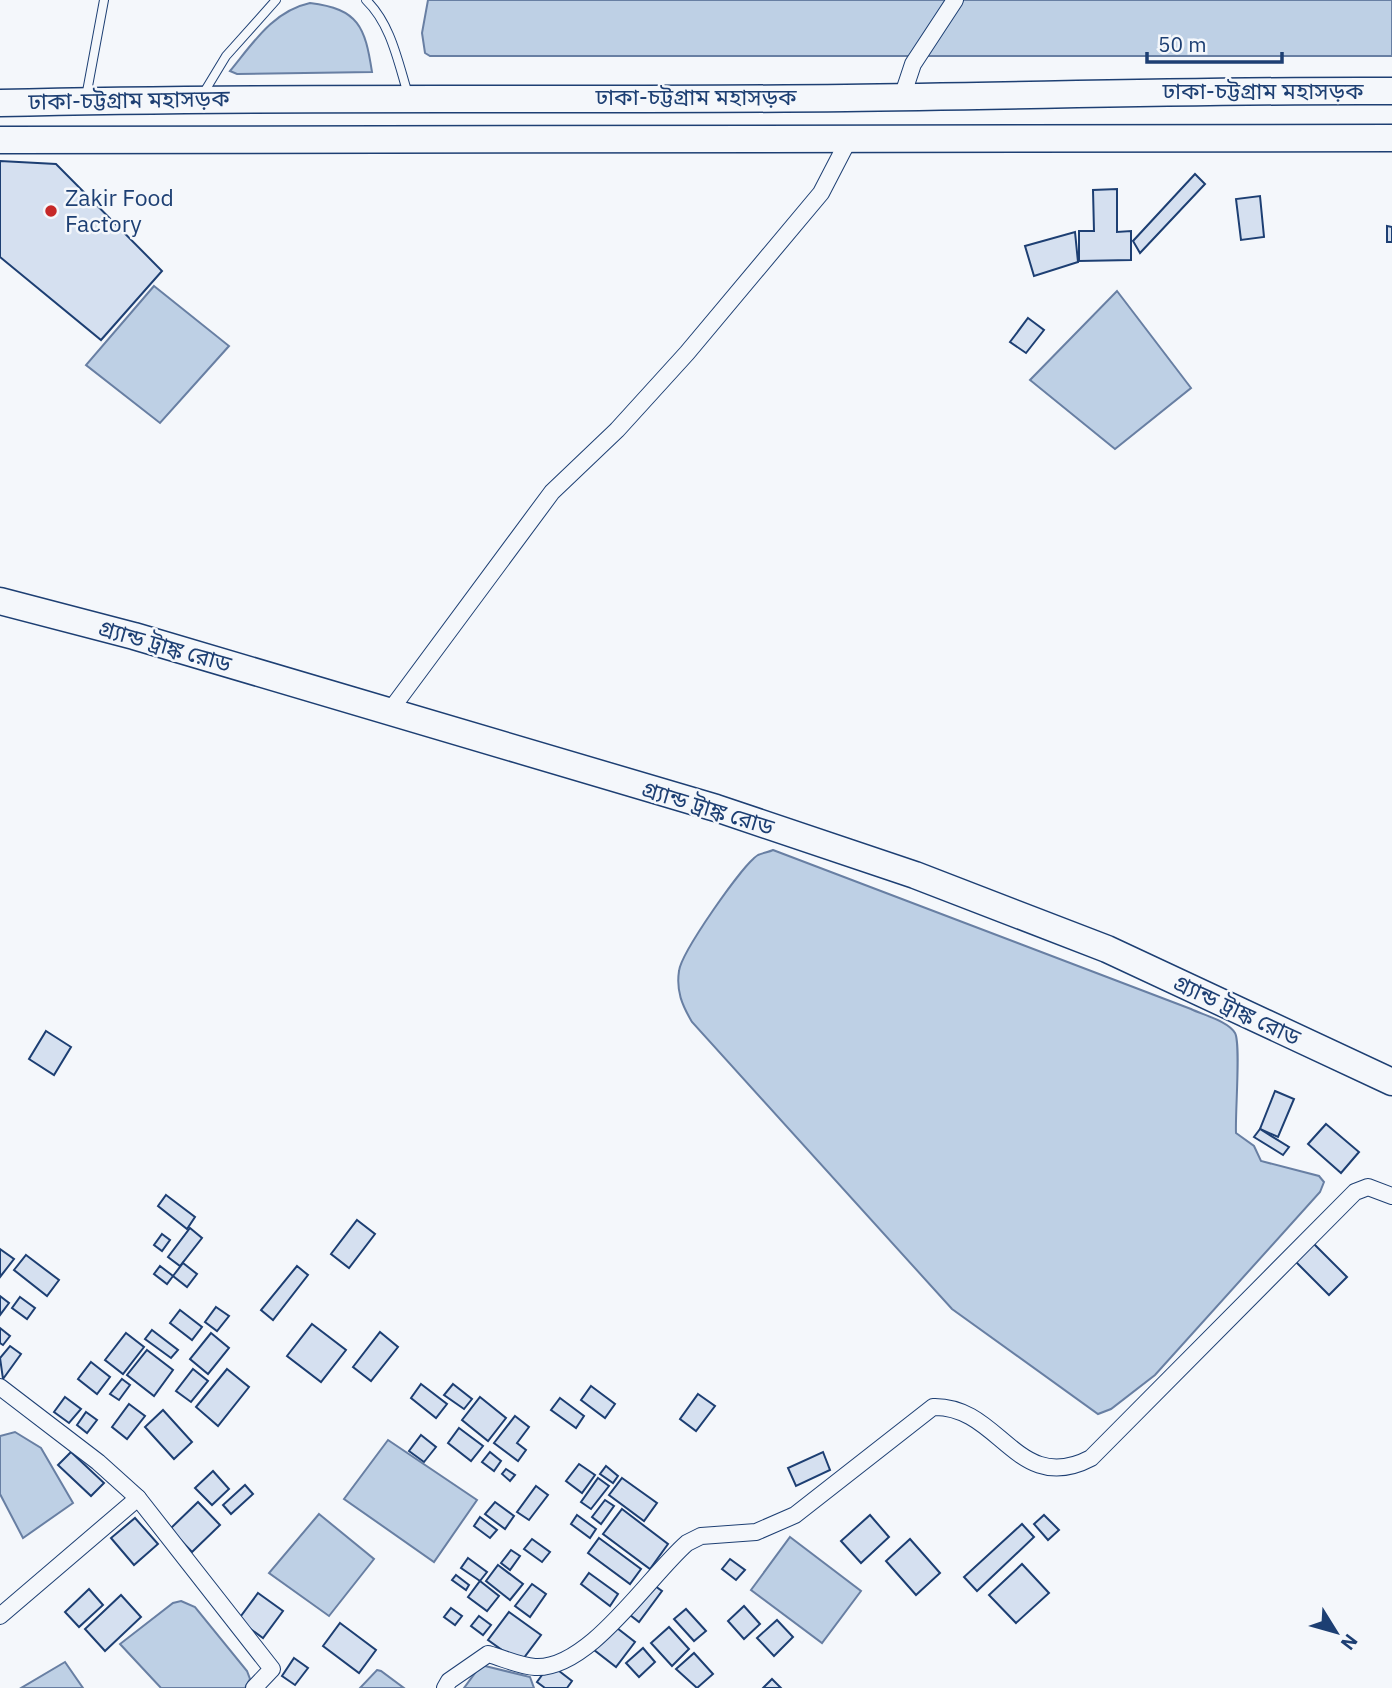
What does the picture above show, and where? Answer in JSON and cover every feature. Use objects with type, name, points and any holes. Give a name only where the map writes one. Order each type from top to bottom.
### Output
[{"type":"highway","name":"ঢাকা-চট্টগ্রাম মহাসড়ক","points":[[0,103],[200,98],[410,100],[1392,91]]},
{"type":"highway","name":"ঢাকা-চট্টগ্রাম মহাসড়ক","points":[[0,140],[1392,138]]},
{"type":"highway","name":"গ্র্যান্ড ট্রাঙ্ক রোড","points":[[0,601],[134,636],[716,808],[915,875],[1107,949],[1392,1082]]},
{"type":"street","points":[[902,97],[913,64],[955,0]]},
{"type":"street","points":[[389,712],[552,492],[617,430],[687,353],[821,193],[849,139]]},
{"type":"street","points":[[445,1688],[449,1681],[488,1654],[534,1667],[559,1664],[569,1659],[594,1641],[687,1543],[701,1536],[756,1532],[794,1515],[933,1407],[964,1410],[1011,1448],[1051,1469],[1072,1468],[1091,1458],[1355,1192],[1368,1186],[1392,1196]]},
{"type":"street","points":[[0,1387],[99,1462],[138,1498],[272,1669],[254,1688]]},
{"type":"street","points":[[0,1616],[138,1498]]},
{"type":"lane","points":[[86,101],[104,0]]},
{"type":"lane","points":[[200,98],[226,56],[276,0]]},
{"type":"lane","points":[[366,0],[379,14],[387,31],[410,100]]},
{"type":"water","points":[[428,0],[1392,0],[1392,56],[430,56],[425,53],[422,33]]},
{"type":"water","points":[[310,3],[339,10],[357,23],[366,43],[372,72],[237,74],[230,71],[274,21],[297,7]]},
{"type":"water","points":[[154,286],[229,346],[160,423],[86,365]]},
{"type":"water","points":[[1117,291],[1191,388],[1115,449],[1030,380]]},
{"type":"water","points":[[773,850],[1191,1009],[1221,1022],[1235,1033],[1238,1064],[1236,1133],[1254,1146],[1261,1161],[1319,1176],[1324,1182],[1320,1192],[1155,1375],[1111,1409],[1098,1414],[952,1309],[692,1022],[679,991],[678,978],[682,961],[739,875],[758,855]]},
{"type":"water","points":[[15,1432],[41,1448],[73,1503],[23,1538],[0,1494],[0,1436]]},
{"type":"water","points":[[388,1440],[477,1500],[434,1562],[344,1499]]},
{"type":"water","points":[[319,1514],[374,1559],[329,1616],[269,1573]]},
{"type":"water","points":[[790,1537],[861,1591],[822,1643],[751,1590]]},
{"type":"water","points":[[181,1601],[195,1607],[247,1671],[250,1679],[245,1688],[161,1688],[120,1644],[173,1603]]},
{"type":"water","points":[[65,1662],[83,1688],[21,1688]]},
{"type":"water","points":[[481,1665],[530,1677],[534,1688],[464,1688]]},
{"type":"water","points":[[377,1670],[381,1671],[404,1688],[360,1688]]},
{"type":"building","name":"Zakir Food Factory","points":[[0,161],[56,164],[162,271],[101,340],[0,257]]},
{"type":"building","points":[[1195,174],[1205,184],[1140,253],[1133,241]]},
{"type":"building","points":[[1117,189],[1117,232],[1131,231],[1131,260],[1079,261],[1079,231],[1094,231],[1093,190]]},
{"type":"building","points":[[1260,196],[1264,237],[1241,240],[1236,199]]},
{"type":"building","points":[[1387,226],[1392,227],[1392,242],[1387,242]]},
{"type":"building","points":[[1075,232],[1078,262],[1034,276],[1025,246]]},
{"type":"building","points":[[1028,318],[1044,330],[1026,353],[1010,342]]},
{"type":"building","points":[[46,1031],[71,1047],[54,1075],[29,1059]]},
{"type":"building","points":[[1275,1091],[1294,1099],[1278,1137],[1260,1129]]},
{"type":"building","points":[[1326,1124],[1359,1152],[1341,1173],[1308,1144]]},
{"type":"building","points":[[1260,1129],[1289,1147],[1283,1155],[1254,1137]]},
{"type":"building","points":[[166,1195],[195,1217],[187,1229],[158,1206]]},
{"type":"building","points":[[357,1220],[375,1234],[349,1268],[331,1254]]},
{"type":"building","points":[[190,1228],[202,1238],[180,1266],[168,1257]]},
{"type":"building","points":[[162,1234],[170,1240],[162,1251],[154,1245]]},
{"type":"building","points":[[1310,1240],[1347,1277],[1329,1295],[1292,1258]]},
{"type":"building","points":[[0,1249],[14,1259],[0,1277]]},
{"type":"building","points":[[26,1255],[59,1280],[47,1296],[14,1270]]},
{"type":"building","points":[[183,1263],[197,1274],[187,1287],[173,1276]]},
{"type":"building","points":[[160,1266],[173,1276],[167,1284],[154,1274]]},
{"type":"building","points":[[297,1266],[308,1275],[273,1320],[261,1310]]},
{"type":"building","points":[[0,1296],[9,1303],[0,1315]]},
{"type":"building","points":[[20,1297],[35,1308],[27,1319],[12,1308]]},
{"type":"building","points":[[216,1307],[229,1316],[217,1331],[205,1322]]},
{"type":"building","points":[[180,1310],[202,1327],[192,1340],[170,1323]]},
{"type":"building","points":[[312,1324],[346,1350],[321,1382],[287,1356]]},
{"type":"building","points":[[0,1328],[10,1336],[3,1345],[0,1343]]},
{"type":"building","points":[[152,1330],[178,1350],[171,1358],[145,1339]]},
{"type":"building","points":[[380,1332],[398,1347],[371,1381],[353,1367]]},
{"type":"building","points":[[126,1333],[144,1347],[123,1374],[105,1360]]},
{"type":"building","points":[[211,1333],[229,1348],[208,1374],[190,1359]]},
{"type":"building","points":[[10,1346],[21,1354],[3,1379],[0,1358]]},
{"type":"building","points":[[147,1350],[173,1370],[154,1396],[127,1375]]},
{"type":"building","points":[[91,1362],[110,1377],[97,1394],[78,1379]]},
{"type":"building","points":[[193,1369],[208,1381],[191,1402],[176,1391]]},
{"type":"building","points":[[227,1369],[249,1387],[218,1426],[196,1407]]},
{"type":"building","points":[[122,1379],[130,1385],[119,1400],[110,1394]]},
{"type":"building","points":[[421,1384],[447,1404],[436,1418],[411,1398]]},
{"type":"building","points":[[453,1384],[472,1399],[464,1409],[444,1395]]},
{"type":"building","points":[[591,1386],[615,1404],[605,1418],[581,1400]]},
{"type":"building","points":[[698,1394],[715,1406],[696,1431],[680,1419]]},
{"type":"building","points":[[65,1397],[81,1409],[69,1423],[54,1412]]},
{"type":"building","points":[[480,1397],[506,1418],[488,1441],[462,1420]]},
{"type":"building","points":[[560,1398],[584,1416],[576,1428],[551,1410]]},
{"type":"building","points":[[129,1404],[145,1416],[127,1439],[112,1427]]},
{"type":"building","points":[[163,1410],[192,1442],[174,1459],[145,1427]]},
{"type":"building","points":[[86,1412],[97,1420],[87,1433],[77,1425]]},
{"type":"building","points":[[515,1416],[529,1427],[517,1443],[526,1450],[518,1461],[494,1443]]},
{"type":"building","points":[[459,1428],[483,1446],[471,1461],[448,1443]]},
{"type":"building","points":[[421,1435],[436,1447],[424,1462],[409,1451]]},
{"type":"building","points":[[71,1452],[104,1483],[91,1496],[58,1465]]},
{"type":"building","points":[[490,1452],[501,1461],[494,1471],[482,1462]]},
{"type":"building","points":[[823,1452],[830,1470],[796,1486],[788,1468]]},
{"type":"building","points":[[579,1464],[595,1475],[582,1493],[566,1481]]},
{"type":"building","points":[[606,1466],[618,1476],[613,1483],[600,1474]]},
{"type":"building","points":[[506,1469],[515,1475],[510,1481],[502,1474]]},
{"type":"building","points":[[213,1471],[229,1489],[212,1505],[195,1488]]},
{"type":"building","points":[[598,1478],[609,1486],[591,1509],[581,1502]]},
{"type":"building","points":[[622,1478],[657,1503],[644,1521],[609,1495]]},
{"type":"building","points":[[245,1485],[253,1494],[231,1514],[223,1505]]},
{"type":"building","points":[[536,1486],[548,1495],[529,1520],[517,1512]]},
{"type":"building","points":[[605,1500],[614,1506],[601,1524],[592,1517]]},
{"type":"building","points":[[198,1502],[220,1525],[192,1552],[170,1529]]},
{"type":"building","points":[[495,1502],[514,1516],[505,1529],[485,1514]]},
{"type":"building","points":[[622,1509],[668,1544],[650,1569],[603,1534]]},
{"type":"building","points":[[577,1515],[596,1529],[590,1538],[571,1524]]},
{"type":"building","points":[[870,1515],[889,1537],[861,1563],[841,1541]]},
{"type":"building","points":[[1044,1515],[1059,1530],[1048,1540],[1034,1524]]},
{"type":"building","points":[[480,1517],[497,1530],[490,1538],[474,1526]]},
{"type":"building","points":[[135,1518],[158,1544],[134,1565],[111,1538]]},
{"type":"building","points":[[1022,1524],[1034,1537],[977,1591],[964,1577]]},
{"type":"building","points":[[599,1538],[641,1569],[630,1584],[588,1553]]},
{"type":"building","points":[[532,1539],[550,1552],[542,1562],[524,1549]]},
{"type":"building","points":[[910,1539],[940,1573],[916,1595],[886,1561]]},
{"type":"building","points":[[511,1550],[520,1556],[510,1570],[501,1563]]},
{"type":"building","points":[[468,1558],[487,1572],[480,1581],[461,1568]]},
{"type":"building","points":[[730,1559],[745,1570],[736,1580],[722,1569]]},
{"type":"building","points":[[1022,1564],[1049,1593],[1016,1623],[989,1595]]},
{"type":"building","points":[[498,1565],[523,1584],[510,1600],[486,1581]]},
{"type":"building","points":[[589,1573],[618,1594],[610,1606],[581,1584]]},
{"type":"building","points":[[456,1575],[469,1585],[466,1590],[452,1580]]},
{"type":"building","points":[[480,1581],[499,1596],[487,1611],[468,1597]]},
{"type":"building","points":[[648,1581],[662,1591],[639,1622],[625,1611]]},
{"type":"building","points":[[532,1584],[546,1594],[530,1617],[515,1606]]},
{"type":"building","points":[[89,1589],[103,1605],[79,1627],[65,1612]]},
{"type":"building","points":[[258,1593],[283,1611],[263,1638],[238,1620]]},
{"type":"building","points":[[121,1595],[141,1617],[105,1651],[85,1629]]},
{"type":"building","points":[[744,1606],[760,1624],[744,1639],[728,1621]]},
{"type":"building","points":[[451,1608],[462,1616],[455,1625],[444,1617]]},
{"type":"building","points":[[686,1609],[706,1631],[694,1641],[674,1619]]},
{"type":"building","points":[[509,1612],[541,1635],[520,1663],[488,1640]]},
{"type":"building","points":[[479,1616],[491,1625],[483,1635],[471,1626]]},
{"type":"building","points":[[777,1620],[793,1637],[774,1656],[757,1638]]},
{"type":"building","points":[[608,1621],[635,1642],[616,1667],[589,1646]]},
{"type":"building","points":[[340,1623],[376,1650],[359,1673],[323,1646]]},
{"type":"building","points":[[669,1627],[689,1649],[672,1666],[651,1643]]},
{"type":"building","points":[[643,1648],[655,1662],[639,1677],[626,1663]]},
{"type":"building","points":[[694,1653],[713,1674],[697,1688],[676,1669]]},
{"type":"building","points":[[294,1658],[308,1668],[295,1685],[282,1676]]},
{"type":"building","points":[[550,1664],[572,1681],[567,1688],[545,1688],[537,1682]]},
{"type":"building","points":[[772,1679],[781,1688],[763,1688]]},
{"type":"place","name":"Zakir Food Factory","points":[[51,211]]}]
